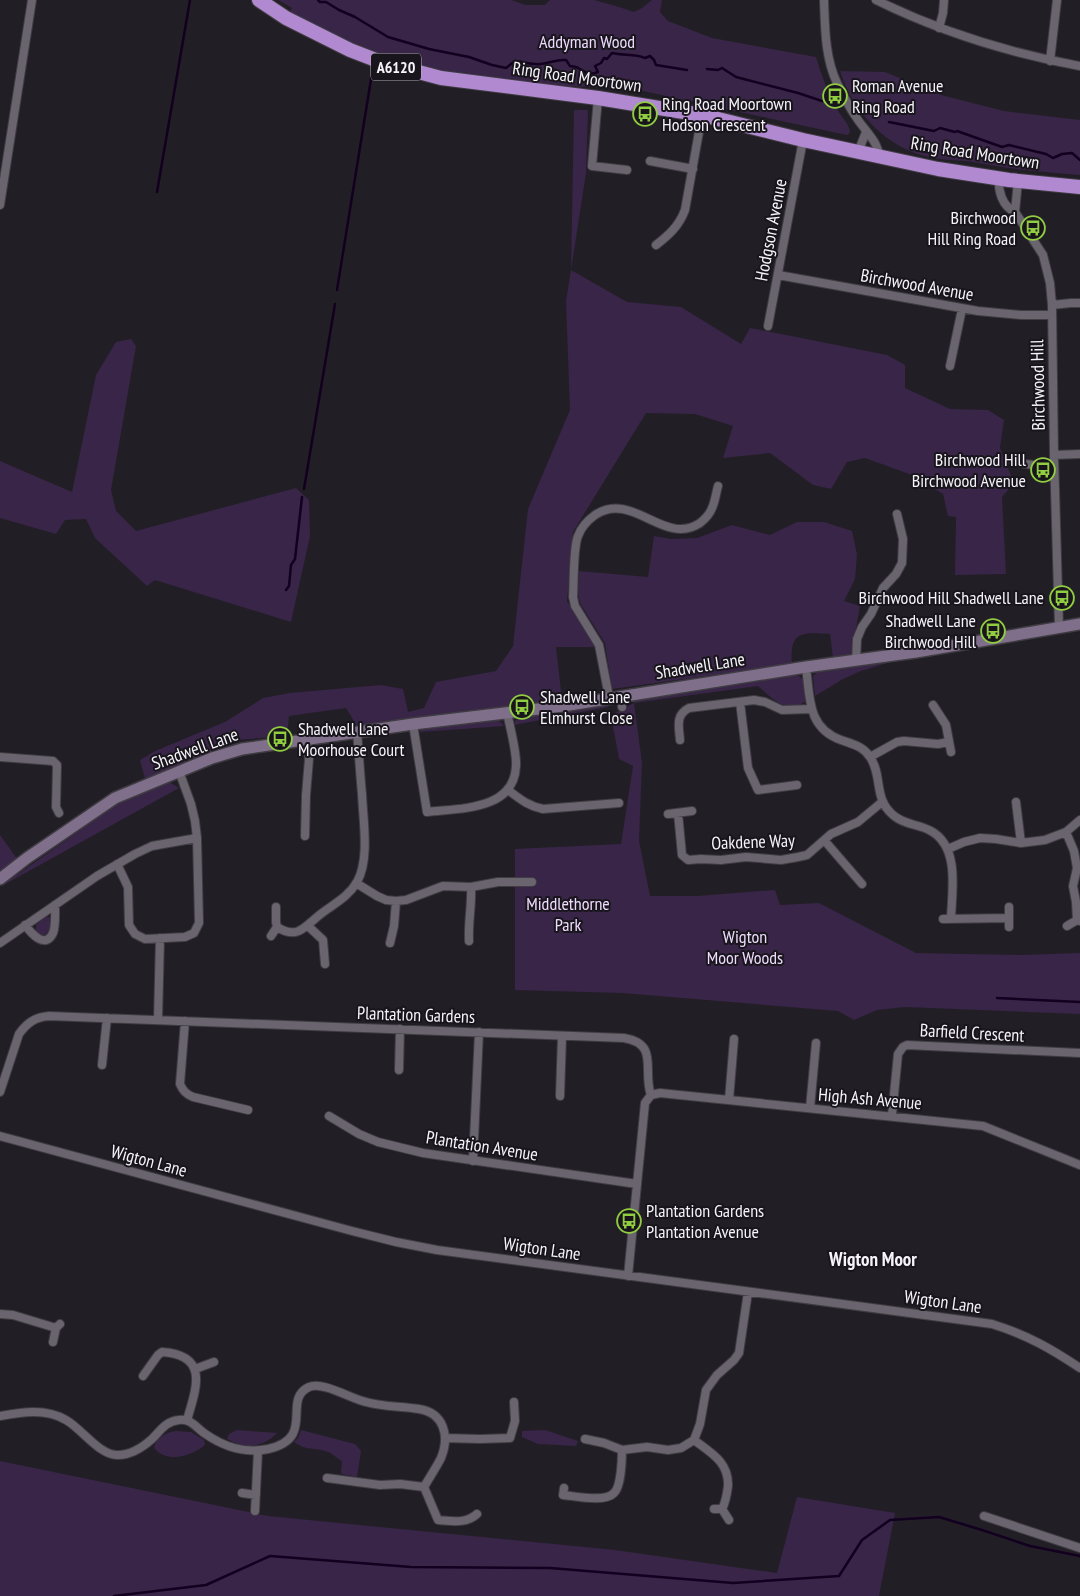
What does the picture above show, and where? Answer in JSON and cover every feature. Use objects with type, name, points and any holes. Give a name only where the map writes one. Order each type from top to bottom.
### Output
[{"type":"highway","name":"Ring Road Moortown","points":[[259,0],[286,18],[328,41],[373,60],[441,78],[598,98],[702,115],[803,140],[938,169],[1018,181],[1080,187]]},
{"type":"street","points":[[0,205],[32,0]]},
{"type":"street","points":[[824,0],[826,44],[830,63],[837,82],[854,115],[874,140],[879,156]]},
{"type":"street","points":[[876,0],[909,17],[994,47],[1050,61],[1080,66]]},
{"type":"street","points":[[939,28],[944,13],[944,0]]},
{"type":"street","points":[[1050,61],[1057,0]]},
{"type":"street","points":[[598,98],[592,166],[627,170]]},
{"type":"street","points":[[656,245],[675,229],[685,210],[702,115]]},
{"type":"street","points":[[858,152],[866,132]]},
{"type":"street","name":"Hodgson Avenue","points":[[768,326],[803,140]]},
{"type":"street","points":[[650,161],[693,169]]},
{"type":"street","name":"Birchwood Hill","points":[[998,178],[1000,196],[1010,210],[1015,212],[1043,255],[1050,283],[1058,627]]},
{"type":"street","points":[[1015,212],[1018,181]]},
{"type":"street","name":"Birchwood Avenue","points":[[778,275],[962,309],[998,314],[1052,315]]},
{"type":"street","points":[[1052,305],[1071,302],[1080,303]]},
{"type":"street","points":[[950,366],[962,309]]},
{"type":"street","points":[[1054,455],[1080,454]]},
{"type":"street","points":[[1013,462],[1054,468]]},
{"type":"street","points":[[617,700],[600,645],[575,606],[572,597],[578,536],[592,517],[602,510],[613,508],[639,514],[674,529],[695,526],[705,519],[712,508],[718,486]]},
{"type":"street","points":[[856,661],[857,640],[862,627],[871,614],[883,588],[896,574],[902,563],[903,540],[897,514]]},
{"type":"street","name":"Shadwell Lane","points":[[0,879],[27,858],[115,798],[178,771],[242,748],[412,724],[617,700],[806,667],[916,652],[1080,624]]},
{"type":"street","points":[[806,667],[811,709],[813,716],[824,731],[858,746],[870,757],[876,772],[882,802],[893,816],[931,831],[940,837],[948,849],[952,870],[952,918]]},
{"type":"street","points":[[680,740],[678,721],[685,710],[694,707],[754,700],[782,710],[811,709]]},
{"type":"street","points":[[740,702],[748,768],[758,790],[797,785]]},
{"type":"street","points":[[934,704],[946,725],[951,752]]},
{"type":"street","points":[[412,724],[426,812],[483,805],[494,802],[508,790],[515,776],[517,764],[507,713]]},
{"type":"street","points":[[277,927],[284,932],[303,930],[345,897],[356,883],[360,874],[365,837],[357,733]]},
{"type":"street","points":[[305,836],[309,759],[307,739]]},
{"type":"street","points":[[870,757],[897,742],[938,744],[950,742]]},
{"type":"street","points":[[0,757],[53,761],[57,764],[56,807],[59,813]]},
{"type":"street","points":[[117,864],[128,887],[129,925],[131,930],[139,937],[190,936],[199,923],[197,838],[191,804],[178,771]]},
{"type":"street","points":[[508,790],[523,802],[543,809],[619,803]]},
{"type":"street","name":"Oakdene Way","points":[[678,813],[682,855],[688,860],[721,860],[746,857],[781,860],[807,855],[831,834],[858,822],[882,802]]},
{"type":"street","points":[[1016,802],[1020,844]]},
{"type":"street","points":[[668,814],[692,811]]},
{"type":"street","points":[[948,849],[980,838],[1020,844],[1045,840],[1066,832],[1080,820]]},
{"type":"street","points":[[1066,832],[1074,851],[1077,868],[1073,886],[1078,920],[1067,926]]},
{"type":"street","points":[[0,943],[117,864],[152,846],[197,838]]},
{"type":"street","points":[[824,840],[862,884]]},
{"type":"street","points":[[356,883],[377,896],[386,900],[396,901],[406,900],[433,888],[443,886],[471,887],[509,881],[532,882]]},
{"type":"street","points":[[469,941],[468,921],[471,907],[471,887]]},
{"type":"street","points":[[390,943],[394,926],[396,901]]},
{"type":"street","points":[[25,926],[36,938],[43,940],[50,937],[54,931],[55,905]]},
{"type":"street","points":[[271,936],[277,927],[276,907]]},
{"type":"street","points":[[1009,907],[1009,927]]},
{"type":"street","points":[[943,919],[1009,918]]},
{"type":"street","points":[[308,926],[323,940],[325,964]]},
{"type":"street","points":[[158,1020],[160,938]]},
{"type":"street","name":"Plantation Gardens","points":[[0,1092],[19,1034],[31,1021],[49,1016],[479,1032],[635,1040],[648,1055],[648,1085],[651,1095],[645,1102],[628,1276]]},
{"type":"street","points":[[102,1065],[107,1018]]},
{"type":"street","points":[[185,1021],[180,1084],[182,1088],[193,1097],[248,1110]]},
{"type":"street","points":[[399,1070],[400,1029]]},
{"type":"street","points":[[473,1161],[479,1032]]},
{"type":"street","points":[[560,1096],[562,1036]]},
{"type":"street","points":[[729,1100],[734,1039]]},
{"type":"street","points":[[810,1108],[816,1043]]},
{"type":"street","name":"Barfield Crescent","points":[[892,1116],[898,1054],[908,1045],[1080,1052]]},
{"type":"street","name":"High Ash Avenue","points":[[651,1095],[660,1093],[983,1126],[1080,1164]]},
{"type":"street","name":"Plantation Avenue","points":[[329,1116],[359,1134],[378,1142],[423,1154],[637,1184]]},
{"type":"street","name":"Wigton Lane","points":[[0,1136],[396,1242],[437,1250],[992,1324],[1012,1330],[1045,1345],[1080,1368]]},
{"type":"street","points":[[585,1439],[604,1443],[622,1450],[647,1447],[668,1450],[680,1448],[694,1440],[700,1424],[706,1390],[717,1375],[734,1360],[738,1353],[748,1292]]},
{"type":"street","points":[[0,1314],[13,1315],[58,1326],[53,1342]]},
{"type":"street","points":[[143,1376],[162,1352],[185,1358],[191,1363],[197,1376],[187,1420]]},
{"type":"street","points":[[195,1370],[214,1362]]},
{"type":"street","points":[[0,1416],[24,1412],[52,1414],[66,1420],[98,1447],[116,1456],[130,1453],[137,1449],[151,1440],[166,1425],[180,1419],[194,1424],[204,1433],[226,1446],[247,1452],[258,1451],[287,1442],[293,1436],[296,1427],[296,1410],[299,1398],[303,1391],[310,1386],[319,1385],[357,1400],[374,1404],[420,1409],[431,1412],[438,1418],[443,1427],[444,1448],[441,1458],[424,1487]]},
{"type":"street","points":[[445,1438],[510,1438],[515,1421],[514,1402]]},
{"type":"street","points":[[694,1440],[722,1463],[727,1471],[727,1492],[718,1509],[729,1520]]},
{"type":"street","points":[[564,1488],[563,1494],[588,1498],[602,1498],[614,1493],[619,1478],[622,1450]]},
{"type":"street","points":[[255,1511],[258,1451]]},
{"type":"street","points":[[327,1478],[380,1485],[400,1484],[424,1487]]},
{"type":"street","points":[[424,1487],[438,1520],[458,1522],[472,1519],[477,1514]]},
{"type":"street","points":[[242,1493],[256,1495]]},
{"type":"street","points":[[984,1516],[1080,1548]]},
{"type":"green space","name":"Addyman Wood","points":[[278,0],[511,0],[526,5],[545,5],[550,0],[594,0],[634,12],[652,0],[662,0],[660,12],[668,21],[712,38],[816,57],[828,90],[837,109],[849,127],[850,133],[847,135],[837,133],[634,89],[565,86],[438,72],[385,57],[346,42],[289,14],[292,8]]},
{"type":"green space","points":[[840,71],[885,72],[941,95],[1004,111],[1080,120],[1080,175],[938,159],[899,146],[885,137],[863,114],[853,100]]},
{"type":"green space","points":[[574,110],[588,110],[586,173],[571,270]]},
{"type":"green space","points":[[571,270],[627,302],[681,307],[741,344],[750,328],[887,355],[905,365],[905,388],[950,409],[988,410],[1004,420],[1000,448],[1014,483],[1002,497],[1006,574],[955,575],[956,517],[948,516],[943,494],[912,475],[865,458],[847,462],[831,489],[813,485],[770,453],[723,458],[733,426],[695,414],[646,413],[573,532],[567,601],[595,647],[556,647],[562,700],[357,726],[346,708],[289,716],[287,736],[236,740],[145,779],[140,760],[155,751],[225,722],[263,698],[290,693],[381,685],[403,689],[408,712],[424,708],[436,682],[496,671],[513,646],[528,509],[570,410],[566,301]]},
{"type":"green space","points":[[131,339],[136,346],[111,490],[116,511],[136,531],[296,488],[309,500],[310,536],[291,622],[155,580],[147,586],[95,538],[86,519],[65,520],[56,534],[0,518],[0,461],[72,492],[96,375],[116,342]]},
{"type":"green space","points":[[797,522],[824,522],[852,531],[857,554],[855,579],[844,601],[860,606],[851,655],[833,658],[830,634],[812,633],[795,639],[792,664],[612,689],[605,643],[581,605],[578,595],[579,571],[648,577],[654,536],[671,539],[697,538],[732,525],[770,535]]},
{"type":"green space","points":[[897,660],[861,671],[843,679],[815,696],[813,676],[820,670]]},
{"type":"green space","points":[[794,674],[803,681],[806,701],[799,705],[786,706],[780,704],[758,686],[634,703],[634,698]]},
{"type":"green space","name":"Wigton Moor Woods","points":[[634,703],[642,763],[639,841],[650,896],[697,896],[775,890],[780,905],[819,903],[916,953],[1022,955],[1080,953],[1080,1014],[905,1007],[877,1010],[854,1020],[838,1011],[622,993],[515,990],[515,849],[621,844],[633,766],[619,759],[611,715]]},
{"type":"green space","points":[[608,705],[608,707],[514,725],[516,720],[522,716]]},
{"type":"green space","points":[[496,719],[504,726],[420,732],[421,730]]},
{"type":"green space","points":[[171,783],[179,788],[0,887],[124,799]]},
{"type":"green space","points":[[0,835],[18,860],[0,871]]},
{"type":"green space","points":[[46,916],[51,918],[50,929],[45,935],[40,935],[36,932],[36,925]]},
{"type":"green space","points":[[237,1430],[277,1433],[266,1442],[247,1445],[227,1439],[229,1434]]},
{"type":"green space","points":[[301,1430],[355,1444],[361,1451],[357,1477],[342,1474],[342,1461],[330,1453],[303,1447],[294,1442]]},
{"type":"green space","points":[[545,1430],[578,1441],[576,1446],[538,1444],[522,1437],[522,1431]]},
{"type":"green space","points":[[176,1431],[191,1432],[204,1440],[205,1445],[180,1457],[166,1456],[154,1448],[162,1436]]},
{"type":"green space","points":[[0,1461],[268,1516],[615,1550],[777,1573],[797,1497],[895,1513],[879,1596],[0,1596]]},
{"type":"waterway","points":[[157,192],[190,0]]},
{"type":"waterway","points":[[318,0],[326,2],[355,17],[388,37],[506,68],[515,61],[544,64],[566,60],[570,66],[592,74],[598,72],[595,66],[601,63],[604,58],[607,59],[612,53],[645,58],[650,56],[656,65],[687,70]]},
{"type":"waterway","points":[[707,69],[718,70],[722,68],[736,77],[822,101]]},
{"type":"waterway","points":[[337,290],[372,73]]},
{"type":"waterway","points":[[889,122],[934,131],[940,128],[957,131],[1002,147],[1009,145],[1046,154],[1053,158],[1062,154],[1072,153],[1080,160]]},
{"type":"waterway","points":[[304,489],[335,304]]},
{"type":"waterway","points":[[286,590],[289,586],[291,565],[295,559],[302,497]]},
{"type":"waterway","points":[[997,998],[1080,1002]]},
{"type":"waterway","points":[[114,1596],[206,1585],[270,1556],[411,1567],[550,1568],[733,1583],[839,1576],[862,1540],[890,1520],[939,1517],[1030,1546],[1080,1556]]},
{"type":"place","name":"Roman Avenue Ring Road","points":[[835,96]]},
{"type":"place","name":"Ring Road Moortown Hodson Crescent","points":[[645,114]]},
{"type":"place","name":"Birchwood Hill Ring Road","points":[[1033,228]]},
{"type":"place","name":"Birchwood Hill Birchwood Avenue","points":[[1043,470]]},
{"type":"place","name":"Birchwood Hill Shadwell Lane","points":[[1062,598]]},
{"type":"place","name":"Shadwell Lane Birchwood Hill","points":[[993,631]]},
{"type":"place","name":"Shadwell Lane Elmhurst Close","points":[[522,707]]},
{"type":"place","name":"Shadwell Lane Moorhouse Court","points":[[280,739]]},
{"type":"place","name":"Plantation Gardens Plantation Avenue","points":[[629,1221]]},
{"type":"district","name":"Wigton Moor","points":[[873,1259]]},
{"type":"park label","name":"Middlethorne Park","points":[[568,914]]}]
